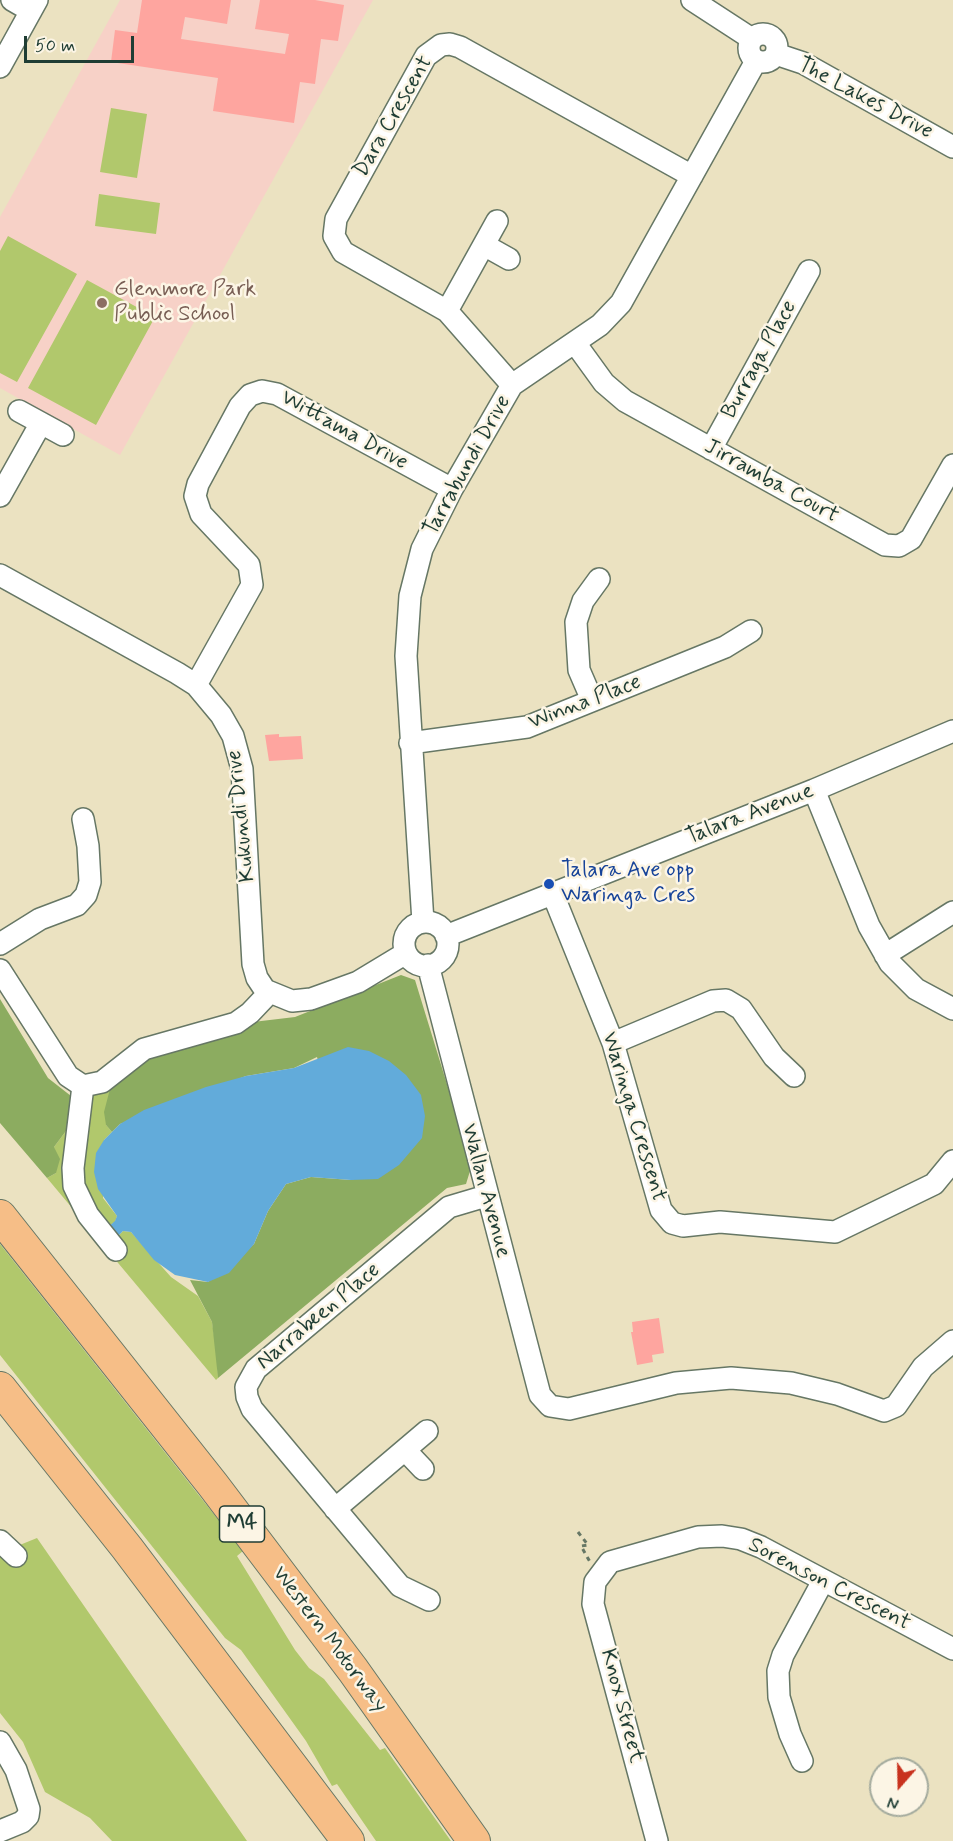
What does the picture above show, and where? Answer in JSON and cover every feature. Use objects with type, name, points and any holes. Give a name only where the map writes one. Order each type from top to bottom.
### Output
[{"type":"highway","name":"Western Motorway","points":[[0,1216],[219,1494],[353,1670],[474,1841]]},
{"type":"highway","points":[[0,1388],[142,1567],[348,1841]]},
{"type":"street","points":[[0,67],[34,5],[12,0]]},
{"type":"street","points":[[692,0],[752,39],[749,51],[766,57]]},
{"type":"street","name":"Dara Crescent","points":[[512,385],[447,311],[343,252],[333,236],[336,219],[426,56],[436,48],[450,44],[460,47],[692,176]]},
{"type":"street","name":"The Lakes Drive","points":[[766,57],[803,63],[953,147]]},
{"type":"street","name":"Tarrabundi Drive","points":[[423,922],[410,743],[406,644],[410,596],[422,549],[452,489],[512,385],[600,325],[621,303],[692,176],[766,57]]},
{"type":"street","points":[[447,311],[497,221]]},
{"type":"street","points":[[484,245],[509,259]]},
{"type":"street","name":"Burraga Place","points":[[711,449],[809,271]]},
{"type":"street","name":"Jirramba Court","points":[[575,343],[604,383],[618,396],[878,542],[892,546],[905,544],[911,539],[953,465]]},
{"type":"street","name":"Wittama Drive","points":[[196,686],[248,594],[252,578],[244,559],[198,508],[195,490],[240,406],[250,395],[262,391],[277,394],[452,489]]},
{"type":"street","points":[[19,411],[63,435]]},
{"type":"street","points":[[0,496],[41,423]]},
{"type":"street","name":"Kukundi Drive","points":[[0,574],[154,659],[196,686],[221,715],[233,736],[240,760],[253,964],[257,978],[269,993]]},
{"type":"street","points":[[592,700],[579,670],[576,622],[583,601],[599,579]]},
{"type":"street","name":"Winna Place","points":[[410,743],[517,729],[725,647],[751,631]]},
{"type":"street","name":"Talara Avenue","points":[[446,936],[552,892],[814,790],[953,731]]},
{"type":"street","points":[[814,790],[869,926],[885,955],[906,981],[953,1009]]},
{"type":"street","points":[[0,944],[40,919],[77,905],[86,895],[90,882],[88,846],[83,819]]},
{"type":"street","name":"Waringa Crescent","points":[[552,892],[613,1043],[661,1210],[668,1219],[677,1225],[720,1222],[825,1232],[839,1231],[934,1184],[953,1161]]},
{"type":"street","points":[[885,955],[953,912]]},
{"type":"street","points":[[423,922],[437,925],[446,936],[444,955],[428,965],[415,963],[406,953],[404,940],[411,928],[423,922]]},
{"type":"street","points":[[0,970],[68,1076],[83,1086],[102,1082],[144,1049],[236,1023],[250,1013],[269,993],[292,1001],[311,999],[358,982],[406,953]]},
{"type":"street","name":"Wallan Avenue","points":[[428,965],[486,1196],[540,1395],[545,1403],[555,1409],[568,1409],[676,1383],[731,1378],[791,1383],[837,1394],[884,1411],[896,1406],[923,1367],[953,1341]]},
{"type":"street","points":[[613,1043],[713,1001],[726,1000],[741,1009],[774,1057],[794,1076]]},
{"type":"street","points":[[83,1086],[72,1168],[74,1186],[88,1215],[116,1250]]},
{"type":"street","name":"Narrabeen Place","points":[[429,1600],[400,1586],[252,1409],[246,1393],[250,1377],[256,1369],[450,1207],[486,1196]]},
{"type":"street","points":[[335,1509],[427,1431]]},
{"type":"street","points":[[405,1450],[423,1469]]},
{"type":"street","name":"Sorenson Crescent","points":[[600,1571],[617,1559],[698,1537],[722,1536],[760,1547],[953,1650]]},
{"type":"street","points":[[0,1540],[16,1556]]},
{"type":"street","name":"Knox Street","points":[[600,1571],[593,1588],[593,1604],[657,1841]]},
{"type":"street","points":[[802,1761],[790,1734],[779,1697],[778,1671],[783,1655],[823,1581]]},
{"type":"street","points":[[0,1742],[16,1770],[28,1803],[28,1815],[22,1822],[0,1831]]},
{"type":"path","points":[[578,1532],[588,1545],[581,1546],[583,1554],[600,1571]]},
{"type":"shaded area","name":"Glenmore Park Public School","points":[[120,0],[373,0],[120,455],[0,388],[0,217]]},
{"type":"green space","points":[[111,108],[147,114],[137,178],[100,172]]},
{"type":"green space","points":[[99,194],[160,203],[156,234],[95,226]]},
{"type":"green space","points":[[8,236],[77,274],[17,382],[0,373],[0,251]]},
{"type":"green space","points":[[87,280],[155,317],[96,425],[28,388]]},
{"type":"green space","points":[[401,975],[415,980],[469,1156],[470,1171],[466,1184],[447,1188],[218,1378],[212,1322],[190,1280],[208,1282],[254,1244],[268,1211],[286,1184],[311,1177],[351,1180],[317,1057],[294,1068],[246,1076],[120,1124],[112,1132],[106,1125],[104,1112],[111,1085],[147,1059],[253,1022],[295,1017]]},
{"type":"green space","points":[[0,999],[48,1078],[71,1096],[66,1131],[54,1147],[60,1159],[56,1173],[47,1178],[0,1123]]},
{"type":"green space","points":[[111,1085],[106,1125],[112,1132],[104,1140],[103,1198],[117,1216],[115,1222],[105,1229],[78,1188],[92,1096]]},
{"type":"green space","points":[[71,1096],[75,1099],[69,1168],[114,1240],[123,1231],[131,1232],[171,1277],[198,1296],[212,1322],[217,1355],[218,1378],[216,1380],[47,1178],[56,1173],[54,1147],[66,1131]]},
{"type":"green space","points":[[0,1244],[243,1551],[237,1556],[295,1650],[309,1668],[324,1679],[380,1750],[385,1748],[451,1841],[376,1841],[337,1784],[332,1786],[306,1741],[241,1650],[225,1638],[0,1355]]},
{"type":"green space","points":[[37,1538],[247,1841],[112,1841],[90,1818],[45,1792],[23,1742],[0,1713],[0,1553]]},
{"type":"water","points":[[348,1047],[369,1051],[389,1061],[406,1075],[421,1095],[425,1116],[422,1138],[399,1165],[378,1179],[351,1180],[311,1177],[286,1184],[268,1211],[254,1244],[229,1273],[208,1282],[175,1275],[154,1260],[131,1232],[123,1231],[114,1240],[106,1229],[117,1216],[98,1189],[94,1172],[96,1153],[104,1140],[120,1124],[144,1110],[206,1087],[246,1076],[294,1068]]},
{"type":"building","points":[[142,0],[231,0],[227,24],[185,17],[181,39],[285,54],[289,34],[255,29],[260,0],[315,0],[344,5],[338,41],[321,39],[315,84],[300,82],[294,123],[213,111],[218,78],[111,62],[115,30],[137,33]]},
{"type":"building","points":[[279,734],[279,737],[301,736],[303,759],[269,761],[265,735]]},
{"type":"building","points":[[659,1318],[664,1353],[652,1355],[653,1362],[637,1365],[631,1332],[633,1332],[632,1322]]},
{"type":"place","name":"Glenmore Park Public School","points":[[102,303]]},
{"type":"place","name":"Talara Ave opp Waringa Cres","points":[[549,884]]}]
